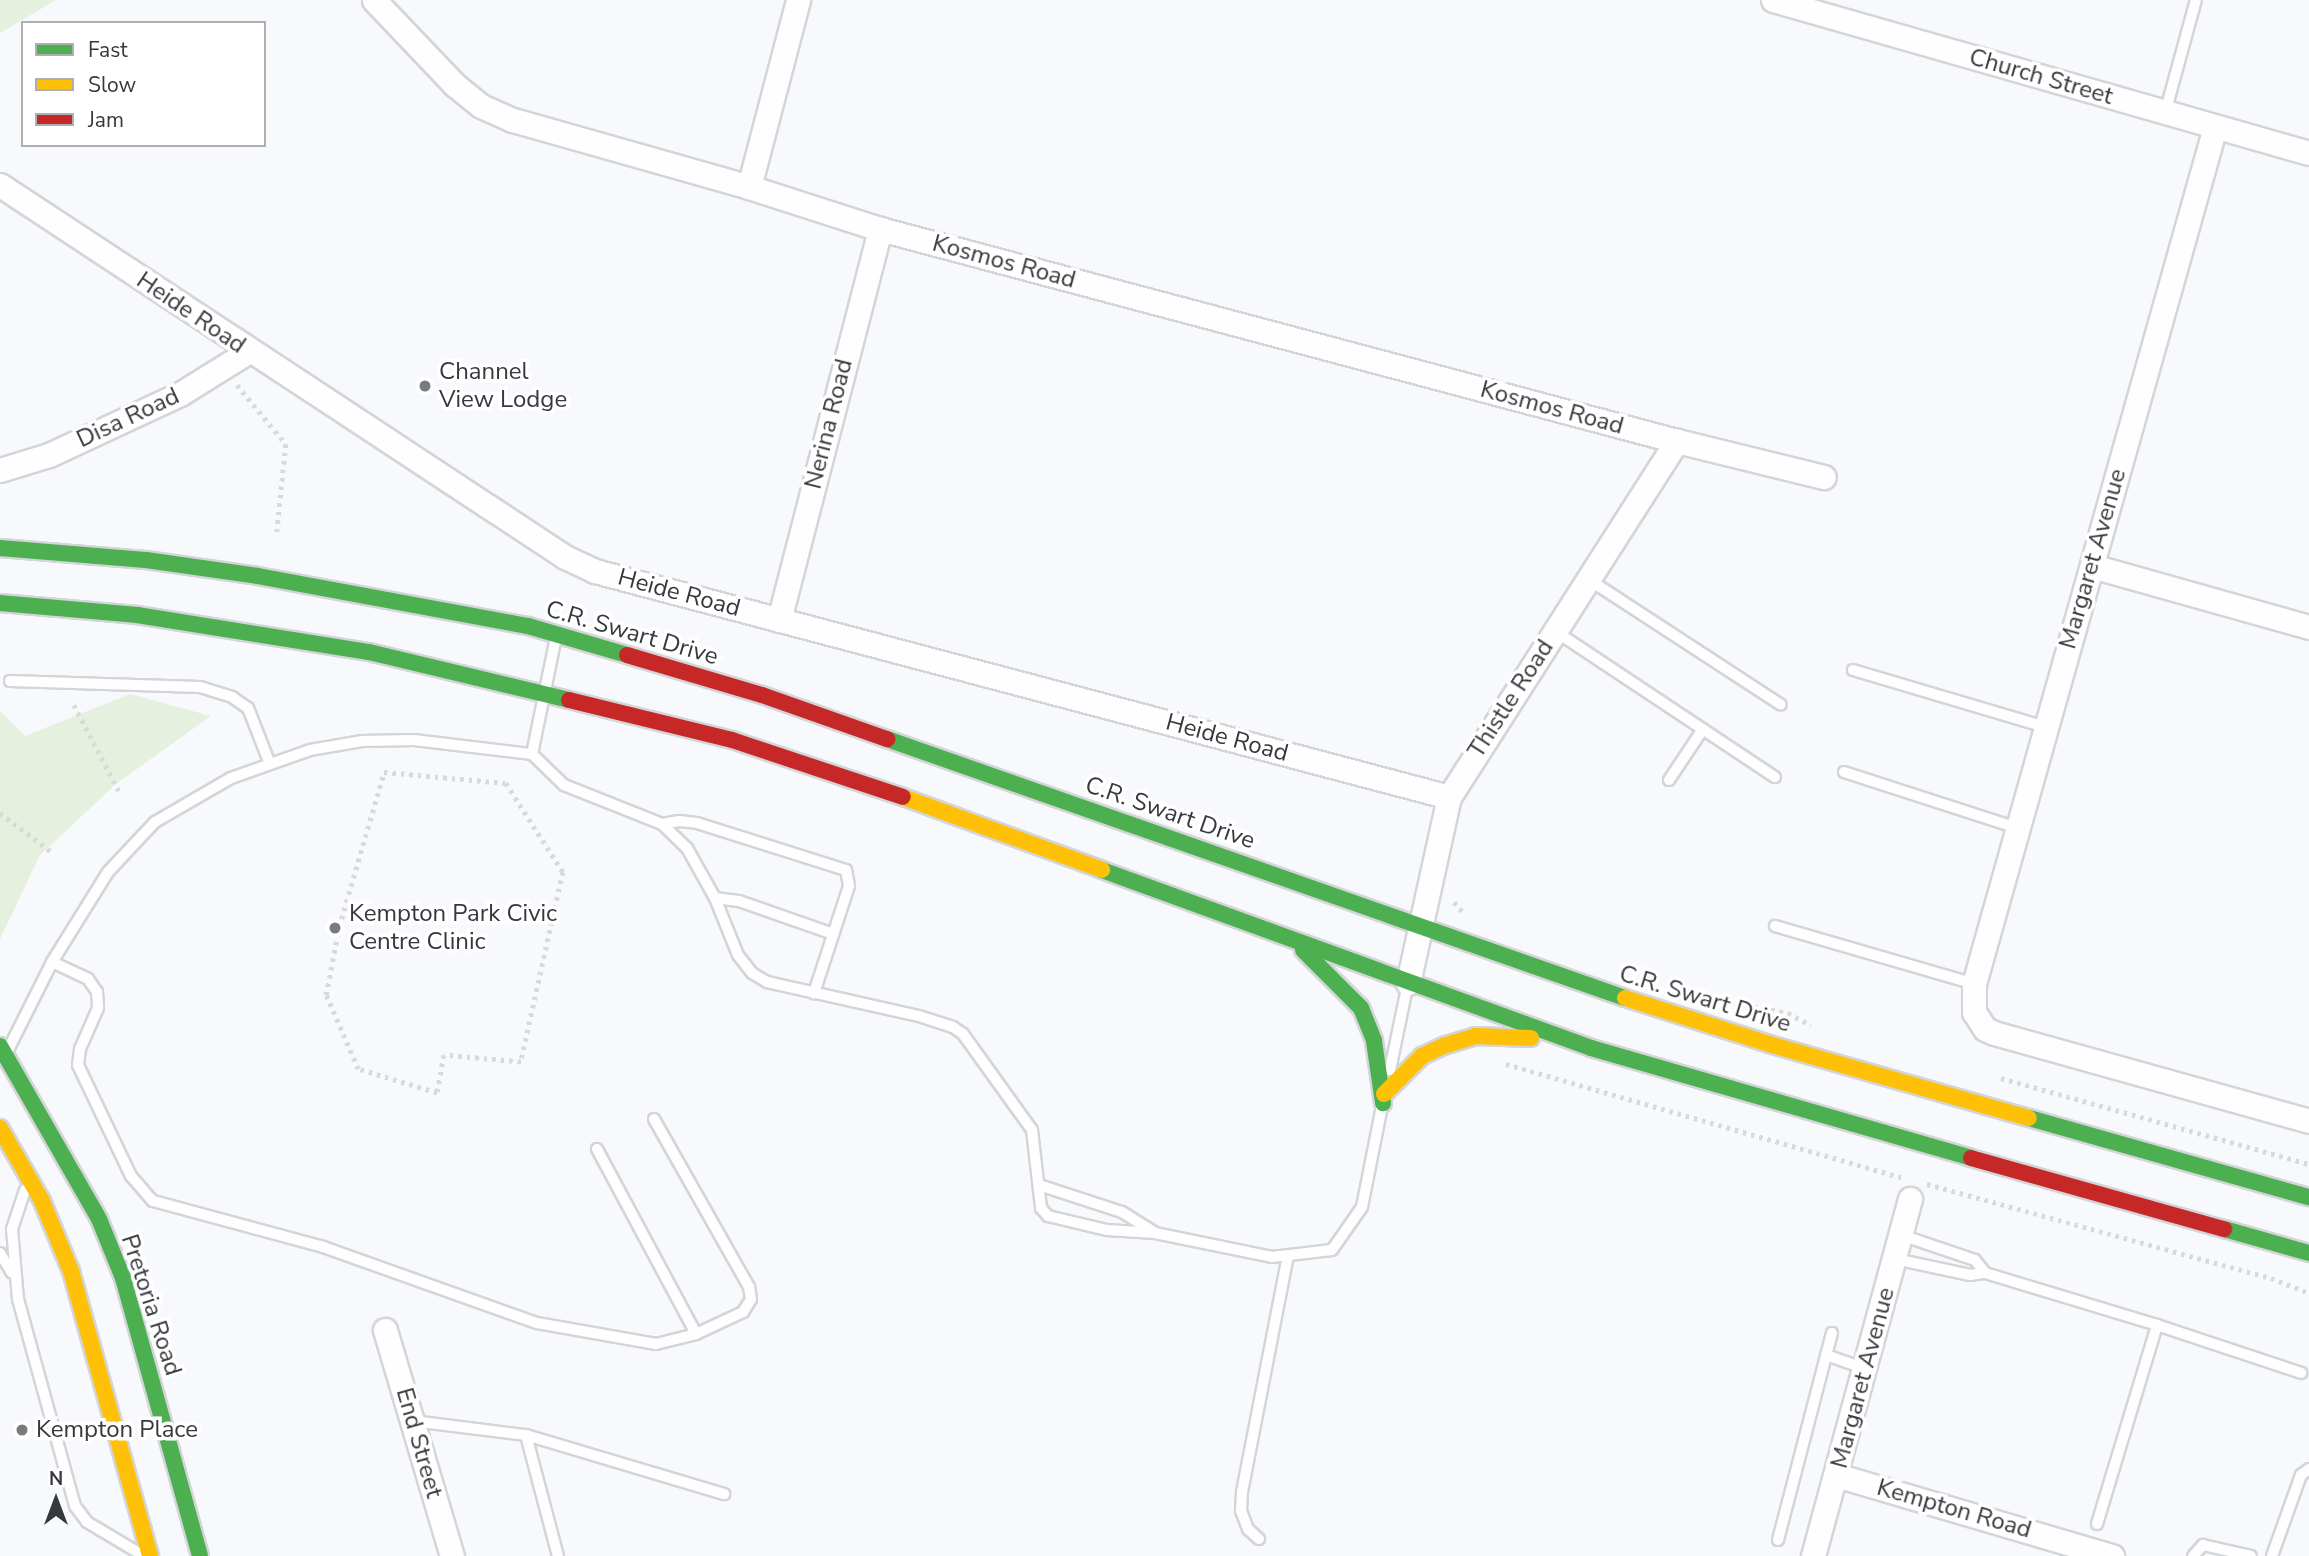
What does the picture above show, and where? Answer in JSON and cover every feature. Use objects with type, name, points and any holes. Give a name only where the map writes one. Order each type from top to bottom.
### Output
[{"type":"main road","name":"C.R. Swart Drive","points":[[0,548],[146,560],[258,576],[528,626],[557,634],[762,695],[1594,988],[1757,1040],[2309,1197]]},
{"type":"main road","points":[[0,603],[137,615],[369,652],[732,740],[904,797],[1591,1048],[2309,1253]]},
{"type":"main road","points":[[1291,939],[1361,1008],[1374,1041],[1384,1099]]},
{"type":"main road","points":[[1384,1099],[1422,1056],[1475,1036],[1511,1035],[1591,1048]]},
{"type":"main road","name":"Pretoria Road","points":[[2,1053],[99,1219],[123,1278],[200,1556]]},
{"type":"main road","points":[[0,1128],[29,1179],[71,1271],[147,1556]]},
{"type":"main road","points":[[0,1150],[16,1157]]},
{"type":"street","name":"Kosmos Road","points":[[374,0],[456,85],[481,106],[513,120],[749,187],[880,229],[1677,441],[1824,477]]},
{"type":"street","points":[[749,187],[797,0]]},
{"type":"street","name":"Church Street","points":[[1773,0],[2309,153]]},
{"type":"street","name":"Margaret Avenue","points":[[1973,988],[2215,127]]},
{"type":"street","name":"Heide Road","points":[[0,185],[248,351],[565,557],[595,571],[1449,797]]},
{"type":"street","name":"Nerina Road","points":[[779,620],[880,229]]},
{"type":"street","name":"Disa Road","points":[[0,470],[49,455],[180,394],[223,370],[248,351]]},
{"type":"street","name":"Thistle Road","points":[[1408,983],[1418,924],[1449,797],[1677,441]]},
{"type":"street","points":[[2092,566],[2309,627]]},
{"type":"street","points":[[1973,988],[1974,1012],[1979,1022],[1994,1033],[2309,1121]]},
{"type":"street","name":"Margaret Avenue","points":[[1813,1556],[1866,1369],[1913,1187]]},
{"type":"street","name":"End Street","points":[[385,1330],[452,1556]]},
{"type":"street","name":"Kempton Road","points":[[1836,1475],[2112,1556]]},
{"type":"lane","points":[[2165,113],[2196,0]]},
{"type":"lane","points":[[1588,579],[1781,705]]},
{"type":"lane","points":[[1555,631],[1775,776]]},
{"type":"lane","points":[[532,754],[547,694],[557,634]]},
{"type":"lane","points":[[1853,670],[2046,727]]},
{"type":"lane","points":[[10,681],[200,687],[232,697],[248,708],[270,764]]},
{"type":"lane","points":[[1669,780],[1703,729]]},
{"type":"lane","points":[[2,1053],[52,962],[108,872],[155,822],[231,778],[310,750],[362,741],[414,740],[532,754],[564,785],[662,824],[687,848],[715,898],[738,955],[752,973],[766,982],[919,1016],[953,1027],[963,1034],[1032,1130],[1042,1212],[1048,1216],[1107,1230],[1155,1233],[1272,1257],[1332,1250],[1362,1207],[1408,983]]},
{"type":"lane","points":[[1844,772],[2017,828]]},
{"type":"lane","points":[[662,824],[679,821],[697,823],[846,870],[849,886],[814,993]]},
{"type":"lane","points":[[715,898],[739,901],[833,934]]},
{"type":"lane","points":[[1774,926],[1973,988]]},
{"type":"lane","points":[[52,962],[88,978],[97,992],[98,1008],[80,1049],[78,1065],[131,1176],[153,1201],[323,1247],[537,1323],[656,1345],[696,1334],[743,1312],[751,1299],[749,1287],[654,1119]]},
{"type":"lane","points":[[597,1149],[696,1334]]},
{"type":"lane","points":[[29,1179],[12,1229],[15,1279],[18,1299],[75,1506],[87,1522],[147,1556]]},
{"type":"lane","points":[[1039,1185],[1122,1212],[1155,1233]]},
{"type":"lane","points":[[1901,1235],[1975,1260],[1985,1273]]},
{"type":"lane","points":[[0,1253],[15,1279]]},
{"type":"lane","points":[[1259,1539],[1248,1529],[1241,1511],[1242,1492],[1287,1256]]},
{"type":"lane","points":[[1895,1259],[1970,1275],[1985,1273],[2157,1325],[2301,1373]]},
{"type":"lane","points":[[2097,1524],[2157,1325]]},
{"type":"lane","points":[[1777,1540],[1832,1333]]},
{"type":"lane","points":[[1826,1355],[1866,1369]]},
{"type":"lane","points":[[413,1421],[526,1435],[724,1494]]},
{"type":"lane","points":[[526,1435],[558,1556]]},
{"type":"lane","points":[[2272,1556],[2301,1475],[2309,1469]]},
{"type":"lane","points":[[2193,1556],[2203,1545],[2251,1556]]},
{"type":"path","points":[[223,370],[286,444],[277,533]]},
{"type":"path","points":[[74,705],[120,793]]},
{"type":"path","points":[[384,772],[470,780],[506,783],[563,872],[521,1062],[444,1055],[437,1093],[358,1069],[326,995],[339,927],[384,772]]},
{"type":"path","points":[[0,813],[53,853]]},
{"type":"path","points":[[1454,902],[1465,914]]},
{"type":"path","points":[[1742,1004],[1788,1013],[1813,1026]]},
{"type":"path","points":[[1495,1061],[1913,1187],[2271,1278],[2309,1293]]},
{"type":"path","points":[[1988,1074],[2309,1164]]},
{"type":"green space","points":[[0,0],[56,0],[0,33]]},
{"type":"green space","points":[[130,694],[211,716],[116,784],[40,855],[0,939],[0,711],[25,736]]},
{"type":"traffic: fast","points":[[0,548],[146,560],[258,576],[528,626],[627,655]]},
{"type":"traffic: fast","points":[[0,603],[137,615],[369,652],[569,700]]},
{"type":"traffic: fast","points":[[887,739],[1625,998]]},
{"type":"traffic: fast","points":[[1102,870],[1591,1048],[1971,1158]]},
{"type":"traffic: fast","points":[[1303,950],[1361,1008],[1374,1041],[1383,1103]]},
{"type":"traffic: fast","points":[[0,1046],[99,1219],[123,1278],[200,1556]]},
{"type":"traffic: fast","points":[[2029,1118],[2309,1197]]},
{"type":"traffic: fast","points":[[2224,1229],[2309,1253]]},
{"type":"traffic: slow","points":[[903,797],[1102,870]]},
{"type":"traffic: slow","points":[[1625,998],[1769,1044],[2029,1118]]},
{"type":"traffic: slow","points":[[1384,1094],[1422,1056],[1443,1046],[1475,1036],[1531,1038]]},
{"type":"traffic: slow","points":[[0,1128],[42,1201],[71,1271],[150,1556]]},
{"type":"traffic: jam","points":[[627,655],[762,695],[887,739]]},
{"type":"traffic: jam","points":[[569,700],[732,740],[903,797]]},
{"type":"traffic: jam","points":[[1971,1158],[2224,1229]]},
{"type":"place","name":"Channel View Lodge","points":[[425,386]]},
{"type":"place","name":"Kempton Park Civic Centre Clinic","points":[[335,928]]},
{"type":"place","name":"Kempton Place","points":[[22,1430]]}]
